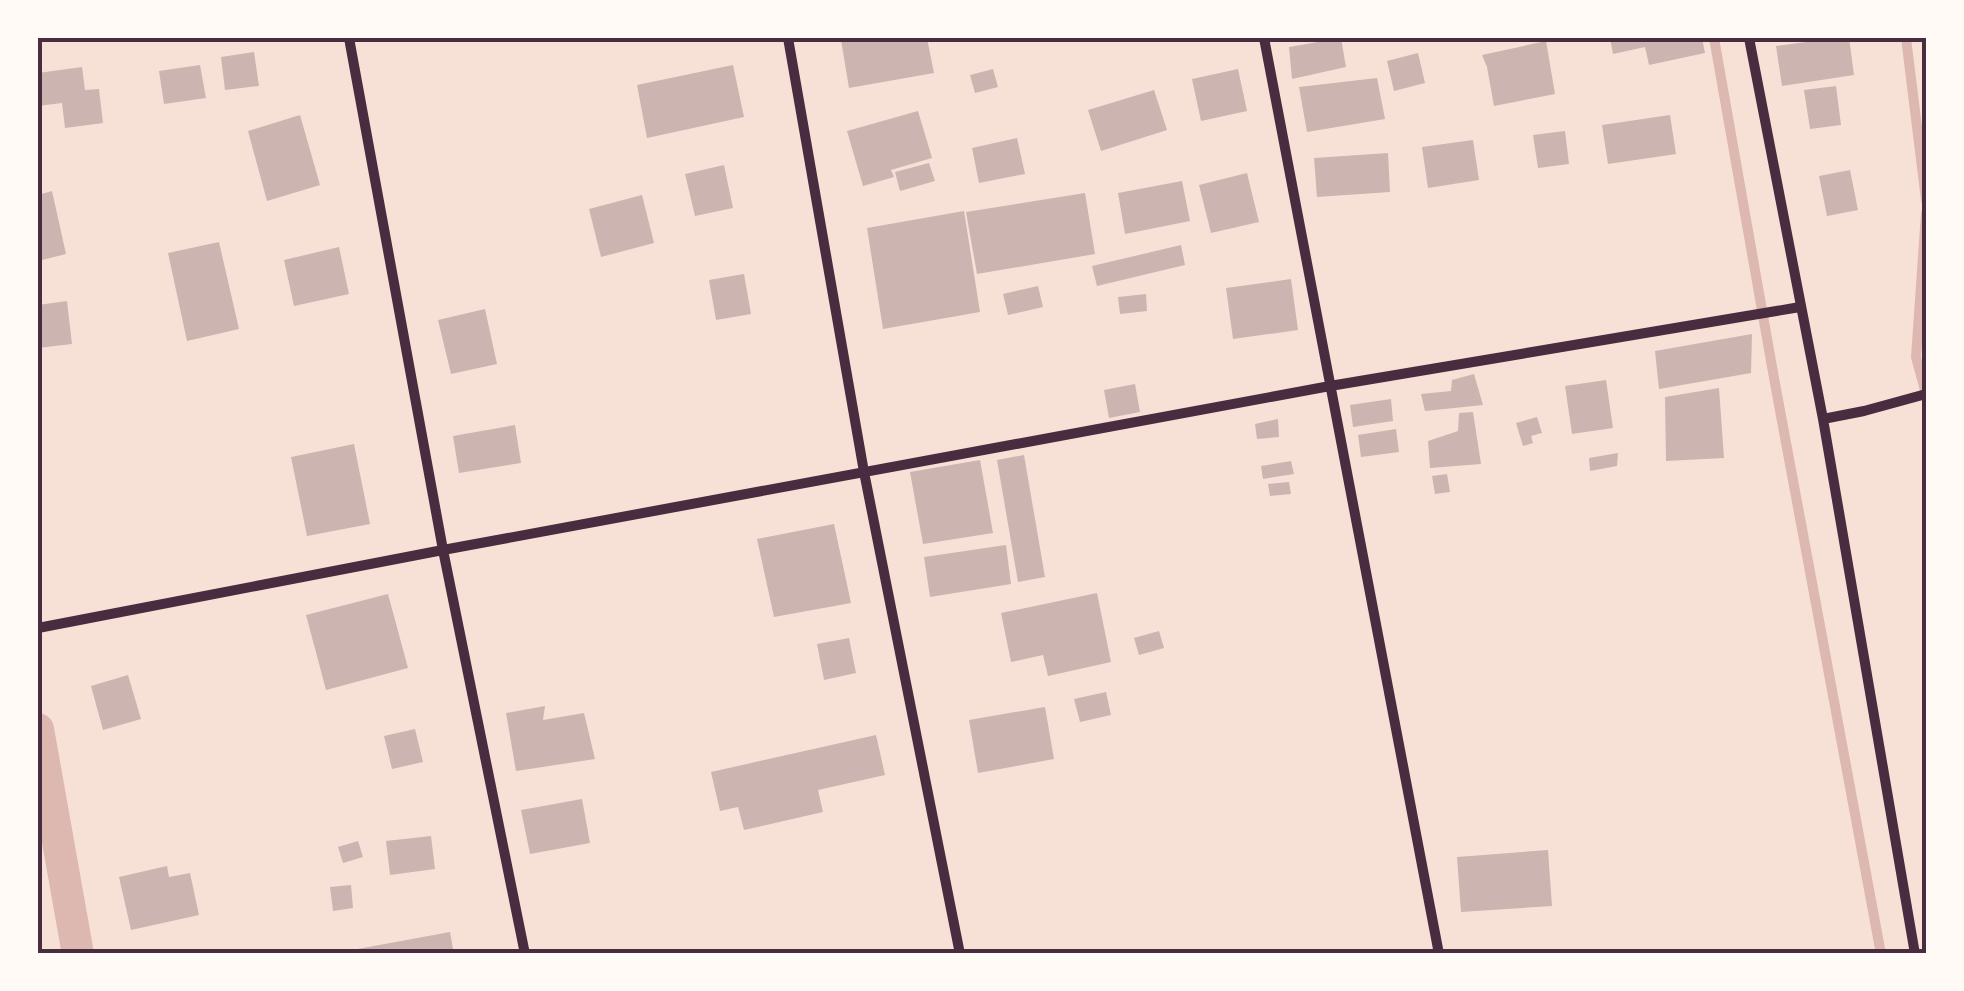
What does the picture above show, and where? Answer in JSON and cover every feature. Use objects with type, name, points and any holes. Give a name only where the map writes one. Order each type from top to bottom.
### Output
[{"type":"street","points":[[349,38],[443,550],[525,954]]},
{"type":"street","points":[[788,38],[864,472],[960,954]]},
{"type":"street","points":[[1264,38],[1440,954]]},
{"type":"street","points":[[1749,38],[1823,418],[1916,954]]},
{"type":"street","points":[[38,628],[1330,386],[1800,308]]},
{"type":"street","points":[[1823,418],[1926,394]]},
{"type":"building","points":[[927,38],[934,73],[849,88],[841,40]]},
{"type":"building","points":[[1341,38],[1346,67],[1292,79],[1289,47]]},
{"type":"building","points":[[1610,38],[1702,38],[1705,53],[1649,65],[1645,47],[1613,54]]},
{"type":"building","points":[[1849,38],[1854,75],[1782,86],[1776,46]]},
{"type":"building","points":[[1546,41],[1555,94],[1494,106],[1482,55]]},
{"type":"building","points":[[254,52],[259,86],[225,90],[221,57]]},
{"type":"building","points":[[1418,53],[1425,83],[1394,91],[1387,61]]},
{"type":"building","points":[[200,65],[206,98],[164,104],[159,71]]},
{"type":"building","points":[[733,65],[744,117],[647,138],[637,85]]},
{"type":"building","points":[[82,67],[85,90],[99,89],[103,123],[65,128],[62,103],[38,106],[38,73]]},
{"type":"building","points":[[993,69],[998,87],[975,93],[970,75]]},
{"type":"building","points":[[1238,69],[1247,111],[1201,121],[1192,79]]},
{"type":"building","points":[[1377,78],[1385,119],[1307,132],[1299,87]]},
{"type":"building","points":[[1836,86],[1841,125],[1810,129],[1804,90]]},
{"type":"building","points":[[1154,90],[1167,130],[1101,151],[1088,110]]},
{"type":"building","points":[[918,111],[932,158],[891,170],[894,177],[863,186],[847,131]]},
{"type":"building","points":[[300,115],[320,185],[267,201],[248,131]]},
{"type":"building","points":[[1670,115],[1676,154],[1608,164],[1602,125]]},
{"type":"building","points":[[1565,131],[1569,164],[1538,168],[1533,135]]},
{"type":"building","points":[[1017,138],[1025,174],[979,183],[972,148]]},
{"type":"building","points":[[1473,140],[1479,180],[1428,188],[1422,147]]},
{"type":"building","points":[[1388,153],[1390,192],[1317,197],[1314,158]]},
{"type":"building","points":[[929,163],[935,181],[900,191],[895,172]]},
{"type":"building","points":[[724,165],[733,208],[695,216],[685,174]]},
{"type":"building","points":[[1850,170],[1858,210],[1827,216],[1819,176]]},
{"type":"building","points":[[1247,173],[1259,222],[1211,233],[1199,185]]},
{"type":"building","points":[[1182,181],[1190,221],[1125,234],[1118,193]]},
{"type":"building","points":[[52,191],[66,254],[38,261],[38,195]]},
{"type":"building","points":[[1085,193],[1095,254],[977,274],[966,212]]},
{"type":"building","points":[[642,195],[654,243],[601,257],[589,209]]},
{"type":"building","points":[[964,211],[980,312],[883,329],[867,228]]},
{"type":"building","points":[[219,242],[239,329],[187,341],[168,253]]},
{"type":"building","points":[[1181,245],[1185,265],[1097,286],[1092,266]]},
{"type":"building","points":[[339,247],[349,294],[294,306],[284,260]]},
{"type":"building","points":[[744,274],[751,314],[716,320],[709,280]]},
{"type":"building","points":[[1291,279],[1298,330],[1233,339],[1226,288]]},
{"type":"building","points":[[1038,286],[1043,307],[1008,315],[1003,294]]},
{"type":"building","points":[[1146,294],[1147,311],[1120,314],[1118,297]]},
{"type":"building","points":[[67,301],[72,344],[38,348],[38,305]]},
{"type":"building","points":[[485,309],[497,364],[451,374],[438,320]]},
{"type":"building","points":[[1752,334],[1751,373],[1659,389],[1655,351]]},
{"type":"building","points":[[1474,374],[1483,405],[1425,411],[1421,394],[1451,391],[1452,380]]},
{"type":"building","points":[[1606,380],[1613,428],[1572,434],[1565,386]]},
{"type":"building","points":[[1135,384],[1140,412],[1109,418],[1104,390]]},
{"type":"building","points":[[1719,388],[1724,458],[1666,461],[1665,397]]},
{"type":"building","points":[[1391,399],[1393,421],[1353,427],[1350,405]]},
{"type":"building","points":[[1473,412],[1481,464],[1430,468],[1428,441],[1458,431],[1459,413]]},
{"type":"building","points":[[1537,417],[1542,433],[1531,436],[1533,443],[1523,446],[1516,423]]},
{"type":"building","points":[[1278,419],[1279,437],[1257,439],[1255,424]]},
{"type":"building","points":[[515,425],[521,463],[459,473],[453,436]]},
{"type":"building","points":[[1396,429],[1399,452],[1361,457],[1358,435]]},
{"type":"building","points":[[354,444],[370,524],[307,536],[291,457]]},
{"type":"building","points":[[1618,453],[1617,466],[1590,471],[1589,458]]},
{"type":"building","points":[[1024,455],[1045,577],[1018,582],[997,460]]},
{"type":"building","points":[[980,460],[993,533],[923,544],[910,472]]},
{"type":"building","points":[[1291,461],[1294,474],[1263,479],[1261,466]]},
{"type":"building","points":[[1447,474],[1450,492],[1435,494],[1432,476]]},
{"type":"building","points":[[1289,482],[1291,494],[1270,496],[1268,484]]},
{"type":"building","points":[[834,524],[851,603],[774,617],[757,539]]},
{"type":"building","points":[[1006,545],[1011,584],[930,597],[924,557]]},
{"type":"building","points":[[1097,593],[1111,662],[1048,676],[1043,655],[1011,662],[1001,613]]},
{"type":"building","points":[[388,594],[408,668],[326,690],[306,615]]},
{"type":"building","points":[[1159,631],[1164,648],[1139,655],[1134,638]]},
{"type":"building","points":[[849,638],[856,673],[824,680],[817,644]]},
{"type":"building","points":[[128,675],[141,719],[103,730],[91,686]]},
{"type":"building","points":[[1106,692],[1111,715],[1080,722],[1074,699]]},
{"type":"building","points":[[545,706],[543,720],[584,713],[595,759],[516,771],[506,713]]},
{"type":"building","points":[[1045,707],[1054,759],[978,773],[969,720]]},
{"type":"building","points":[[415,729],[423,762],[392,769],[384,736]]},
{"type":"building","points":[[876,735],[885,775],[818,790],[823,812],[744,830],[738,807],[720,811],[711,772]]},
{"type":"building","points":[[582,799],[590,843],[530,854],[521,810]]},
{"type":"building","points":[[431,836],[435,869],[390,875],[386,841]]},
{"type":"building","points":[[358,841],[363,857],[343,863],[338,847]]},
{"type":"building","points":[[1548,850],[1552,906],[1461,912],[1457,857]]},
{"type":"building","points":[[167,866],[169,877],[190,873],[199,915],[131,930],[119,877]]},
{"type":"building","points":[[351,885],[353,908],[333,911],[330,887]]},
{"type":"building","points":[[450,932],[454,954],[341,954],[341,952]]},
{"type":"waterway","points":[[1714,38],[1881,954]]},
{"type":"waterway","points":[[1906,38],[1926,200]]},
{"type":"waterway","points":[[1926,213],[1916,357],[1926,394]]},
{"type":"waterway","points":[[38,729],[78,954]]}]
